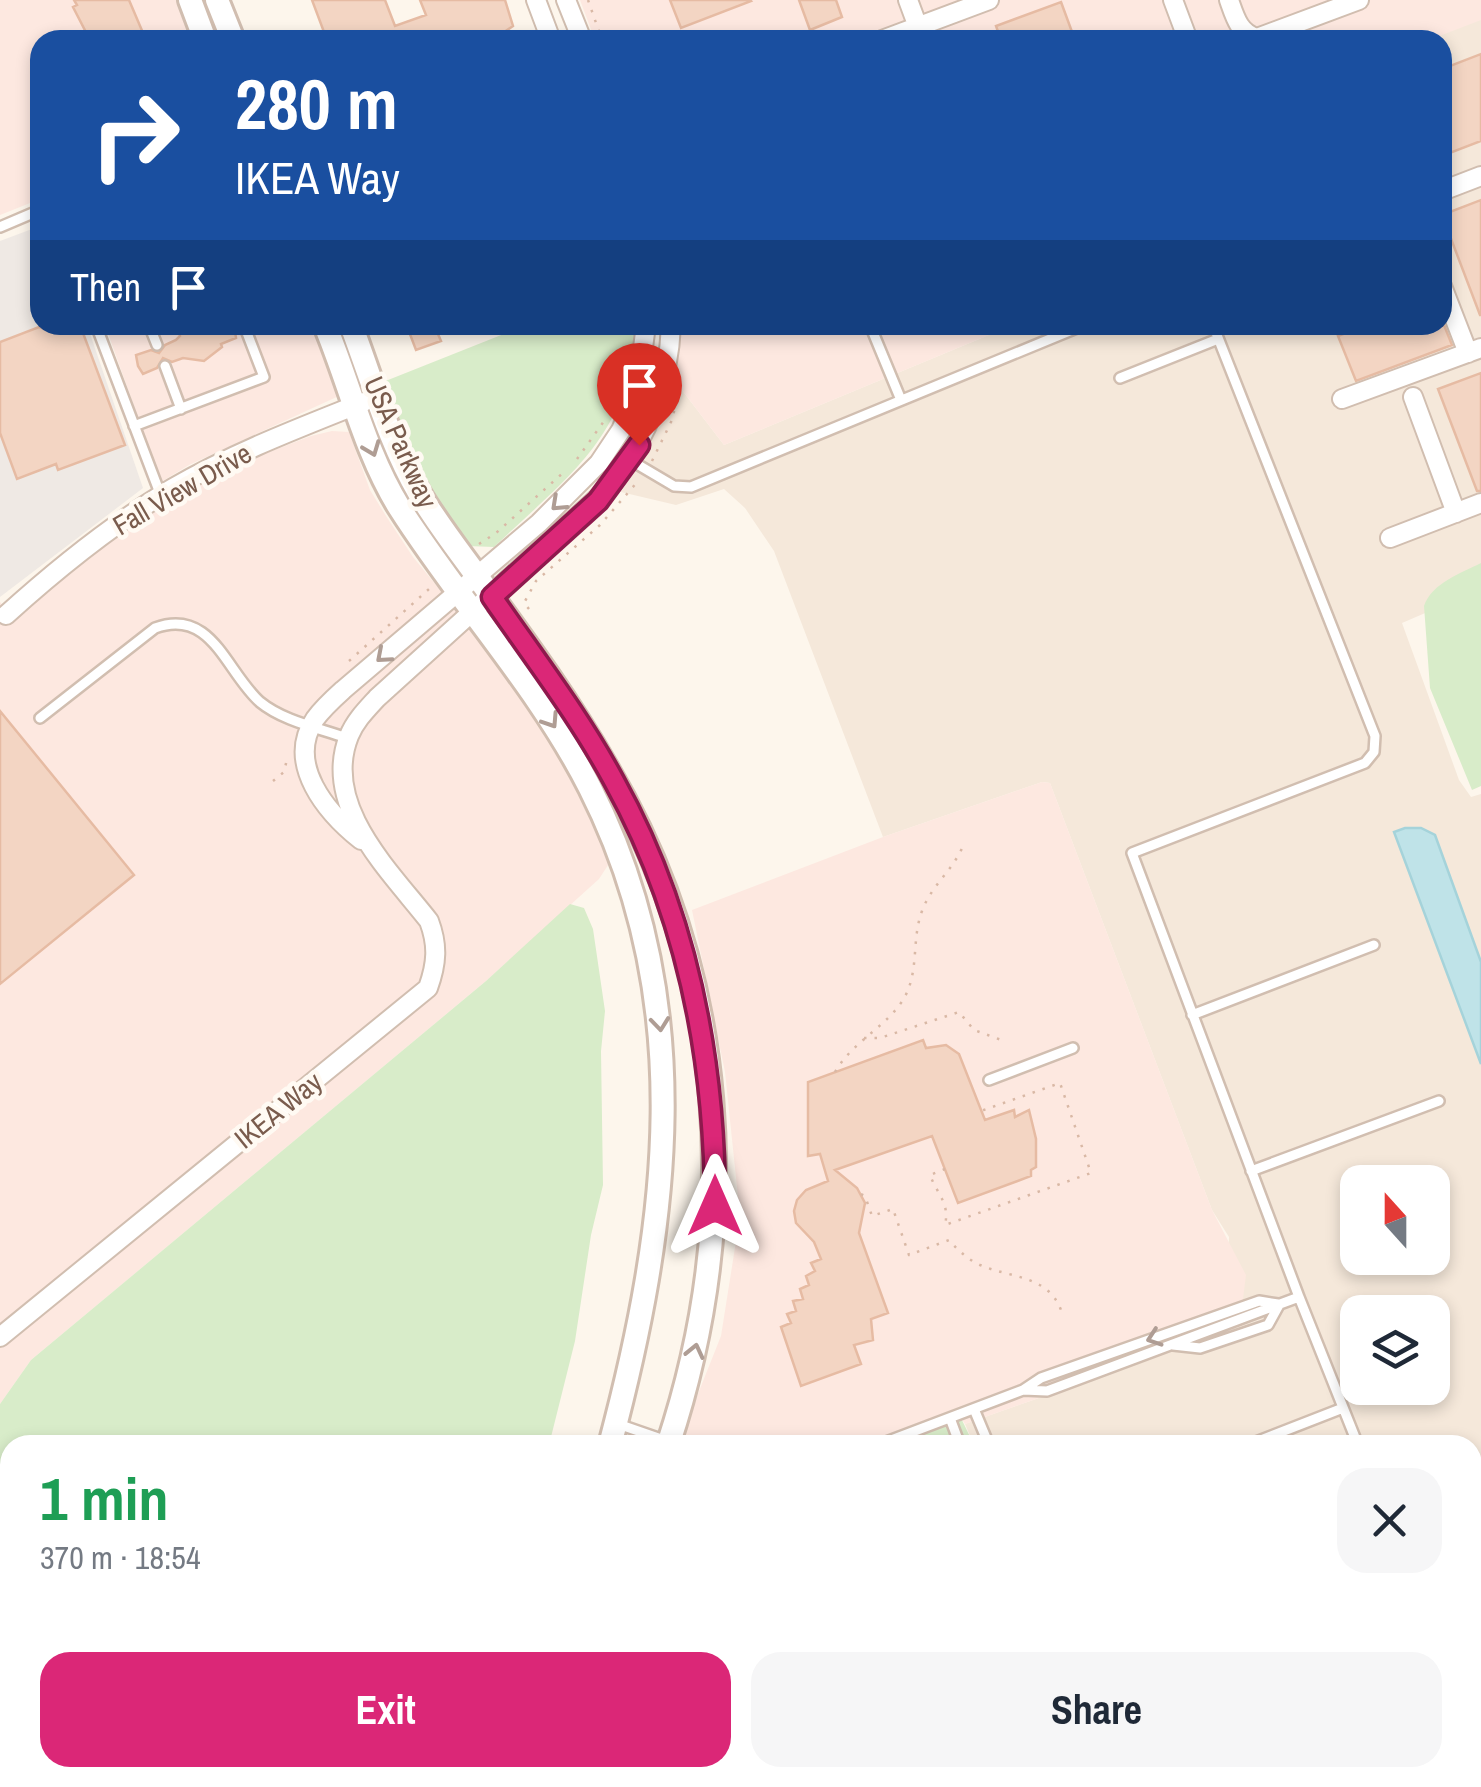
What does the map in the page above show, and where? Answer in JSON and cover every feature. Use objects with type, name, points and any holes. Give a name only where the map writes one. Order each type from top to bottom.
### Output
[{"type":"street","points":[[190,0],[204,30]]},
{"type":"street","points":[[217,0],[229,30]]},
{"type":"street","points":[[536,0],[548,30]]},
{"type":"street","points":[[566,0],[578,30]]},
{"type":"street","points":[[908,0],[918,27]]},
{"type":"street","points":[[910,30],[988,0]]},
{"type":"street","points":[[1173,0],[1184,30]]},
{"type":"street","points":[[1229,0],[1242,30]]},
{"type":"street","points":[[1278,30],[1358,0]]},
{"type":"street","points":[[1452,187],[1481,176]]},
{"type":"street","points":[[1342,400],[1474,351],[1452,306]]},
{"type":"street","name":"USA Parkway","points":[[329,335],[390,490],[457,592],[523,679],[590,786],[630,881],[654,976],[665,1080],[662,1162],[649,1270],[612,1434]]},
{"type":"street","name":"USA Parkway","points":[[355,335],[418,492],[577,718],[630,812],[666,894],[698,1006],[713,1115],[715,1206],[706,1302],[673,1435]]},
{"type":"street","points":[[312,726],[334,699],[586,478],[612,446],[637,393],[645,335]]},
{"type":"street","points":[[348,738],[377,698],[598,501],[630,460],[660,399],[670,335]]},
{"type":"street","name":"Fall View Drive","points":[[6,616],[72,558],[160,496],[257,446],[378,396]]},
{"type":"street","points":[[1412,397],[1456,513]]},
{"type":"street","points":[[1390,538],[1481,503]]},
{"type":"street","name":"IKEA Way","points":[[312,726],[306,738],[305,758],[319,796],[346,827],[370,846]]},
{"type":"street","name":"IKEA Way","points":[[2,1331],[428,988],[437,952],[429,921],[370,846],[348,806],[343,787],[348,738]]},
{"type":"lane","points":[[0,227],[30,214]]},
{"type":"lane","points":[[100,335],[160,496]]},
{"type":"lane","points":[[153,335],[157,345]]},
{"type":"lane","points":[[134,426],[264,377],[248,335]]},
{"type":"lane","points":[[874,335],[900,400]]},
{"type":"lane","points":[[630,460],[674,486],[691,487],[1059,335]]},
{"type":"lane","points":[[1216,335],[1374,736],[1374,752],[1366,763],[1132,853],[1298,1297],[1354,1435]]},
{"type":"lane","points":[[1120,378],[1218,340]]},
{"type":"lane","points":[[165,366],[181,408]]},
{"type":"lane","points":[[40,718],[155,628],[172,622],[185,623],[211,640],[258,700],[271,709],[348,738]]},
{"type":"lane","points":[[1192,1015],[1374,945]]},
{"type":"lane","points":[[988,1080],[1073,1048]]},
{"type":"lane","points":[[1251,1171],[1438,1102]]},
{"type":"lane","points":[[1023,1390],[1047,1391],[1298,1297]]},
{"type":"lane","points":[[905,1435],[1023,1390],[1040,1378],[1259,1301],[1279,1305]]},
{"type":"lane","points":[[1171,1345],[1200,1348],[1268,1324],[1279,1305]]},
{"type":"lane","points":[[1188,1326],[1193,1337]]},
{"type":"lane","points":[[1274,1435],[1343,1408]]},
{"type":"lane","points":[[974,1409],[985,1435]]},
{"type":"lane","points":[[950,1418],[956,1435]]},
{"type":"path","points":[[588,0],[598,30]]},
{"type":"path","points":[[575,462],[610,413]]},
{"type":"path","points":[[476,547],[508,524],[564,472]]},
{"type":"path","points":[[347,662],[429,589]]},
{"type":"path","points":[[273,781],[284,772],[288,753]]},
{"type":"path","points":[[835,1072],[848,1050],[905,997],[915,969],[916,932],[922,910],[963,846]]},
{"type":"path","points":[[863,1038],[880,1038],[959,1012],[974,1030],[1004,1041]]},
{"type":"path","points":[[945,1170],[930,1175],[945,1201],[948,1213],[944,1225],[1091,1173],[1060,1082],[981,1111]]},
{"type":"path","points":[[861,1194],[872,1216],[892,1209],[909,1255],[949,1240],[982,1266],[1046,1288],[1061,1310]]},
{"type":"shaded area","points":[[0,0],[178,0],[191,30],[30,30],[30,203],[0,215]]},
{"type":"shaded area","points":[[580,0],[1481,0],[1481,20],[1452,31],[591,30]]},
{"type":"shaded area","points":[[1481,16],[1481,589],[1402,623],[1459,780],[1471,797],[1481,794],[1481,1435],[970,1435],[965,1424],[1226,1332],[1229,1237],[1212,1210],[1050,783],[1042,782],[883,837],[774,551],[745,508],[724,489],[676,505],[621,492],[663,418],[675,381],[724,445],[989,335],[1452,335],[1452,30],[1444,30]]},
{"type":"shaded area","points":[[30,230],[30,335],[90,335],[143,488],[0,597],[0,241]]},
{"type":"shaded area","points":[[109,335],[317,335],[341,395],[189,465],[161,482]]},
{"type":"shaded area","points":[[681,335],[989,335],[724,445],[675,381]]},
{"type":"shaded area","points":[[332,431],[349,432],[370,490],[413,557],[507,671],[567,762],[612,859],[599,879],[486,981],[31,1360],[0,1404],[0,602],[13,619],[78,563],[145,515],[256,457]]},
{"type":"shaded area","points":[[1042,782],[1050,783],[1212,1210],[1246,1275],[1241,1315],[1226,1332],[965,1424],[957,1412],[895,1435],[682,1435],[721,1336],[740,1216],[725,1072],[692,910]]},
{"type":"green space","points":[[501,335],[634,335],[622,396],[608,425],[569,475],[494,547],[467,546],[432,498],[405,448],[383,382]]},
{"type":"green space","points":[[1481,563],[1481,786],[1472,790],[1430,688],[1424,606],[1440,585]]},
{"type":"green space","points":[[570,904],[584,908],[593,929],[605,1011],[601,1051],[603,1185],[575,1341],[552,1435],[0,1435],[0,1404],[31,1360],[486,981]]},
{"type":"green space","points":[[958,1412],[969,1435],[895,1435]]},
{"type":"water","points":[[1421,828],[1435,835],[1481,962],[1481,1064],[1394,832]]},
{"type":"building","points":[[74,0],[129,0],[142,30],[85,30],[73,7],[77,5]]},
{"type":"building","points":[[312,0],[385,0],[395,26],[426,15],[420,0],[505,0],[513,26],[507,30],[323,30]]},
{"type":"building","points":[[670,0],[750,0],[751,1],[681,28]]},
{"type":"building","points":[[799,0],[836,0],[842,17],[810,30]]},
{"type":"building","points":[[1061,2],[1071,30],[997,30],[996,26]]},
{"type":"building","points":[[1481,54],[1481,141],[1452,152],[1452,65]]},
{"type":"building","points":[[1481,200],[1481,315],[1452,241],[1452,211]]},
{"type":"building","points":[[30,330],[30,335],[84,335],[125,445],[58,470],[56,464],[17,479],[0,433],[0,342]]},
{"type":"building","points":[[410,335],[438,335],[441,341],[416,350]]},
{"type":"building","points":[[1448,335],[1452,345],[1356,381],[1338,336]]},
{"type":"building","points":[[180,336],[236,338],[221,344],[204,361],[183,358],[172,362],[163,358],[157,368],[143,374],[136,355],[151,350],[159,353]]},
{"type":"building","points":[[1481,373],[1481,491],[1477,491],[1438,389]]},
{"type":"building","points":[[0,711],[134,875],[0,984]]},
{"type":"building","points":[[923,1040],[926,1048],[946,1045],[959,1054],[985,1120],[1014,1110],[1015,1117],[1029,1110],[1036,1139],[1036,1167],[1031,1176],[958,1203],[932,1136],[835,1170],[857,1188],[865,1203],[859,1233],[888,1313],[871,1319],[873,1340],[854,1345],[861,1364],[801,1386],[781,1327],[791,1323],[787,1314],[796,1311],[793,1301],[803,1299],[800,1289],[809,1285],[806,1276],[815,1271],[811,1263],[821,1259],[814,1242],[796,1223],[794,1211],[806,1190],[828,1181],[820,1154],[808,1156],[808,1082]]},
{"type":"route","points":[[639,445],[598,501],[492,597],[577,718],[607,768],[666,894],[681,938],[704,1037],[714,1132],[715,1206]]}]
